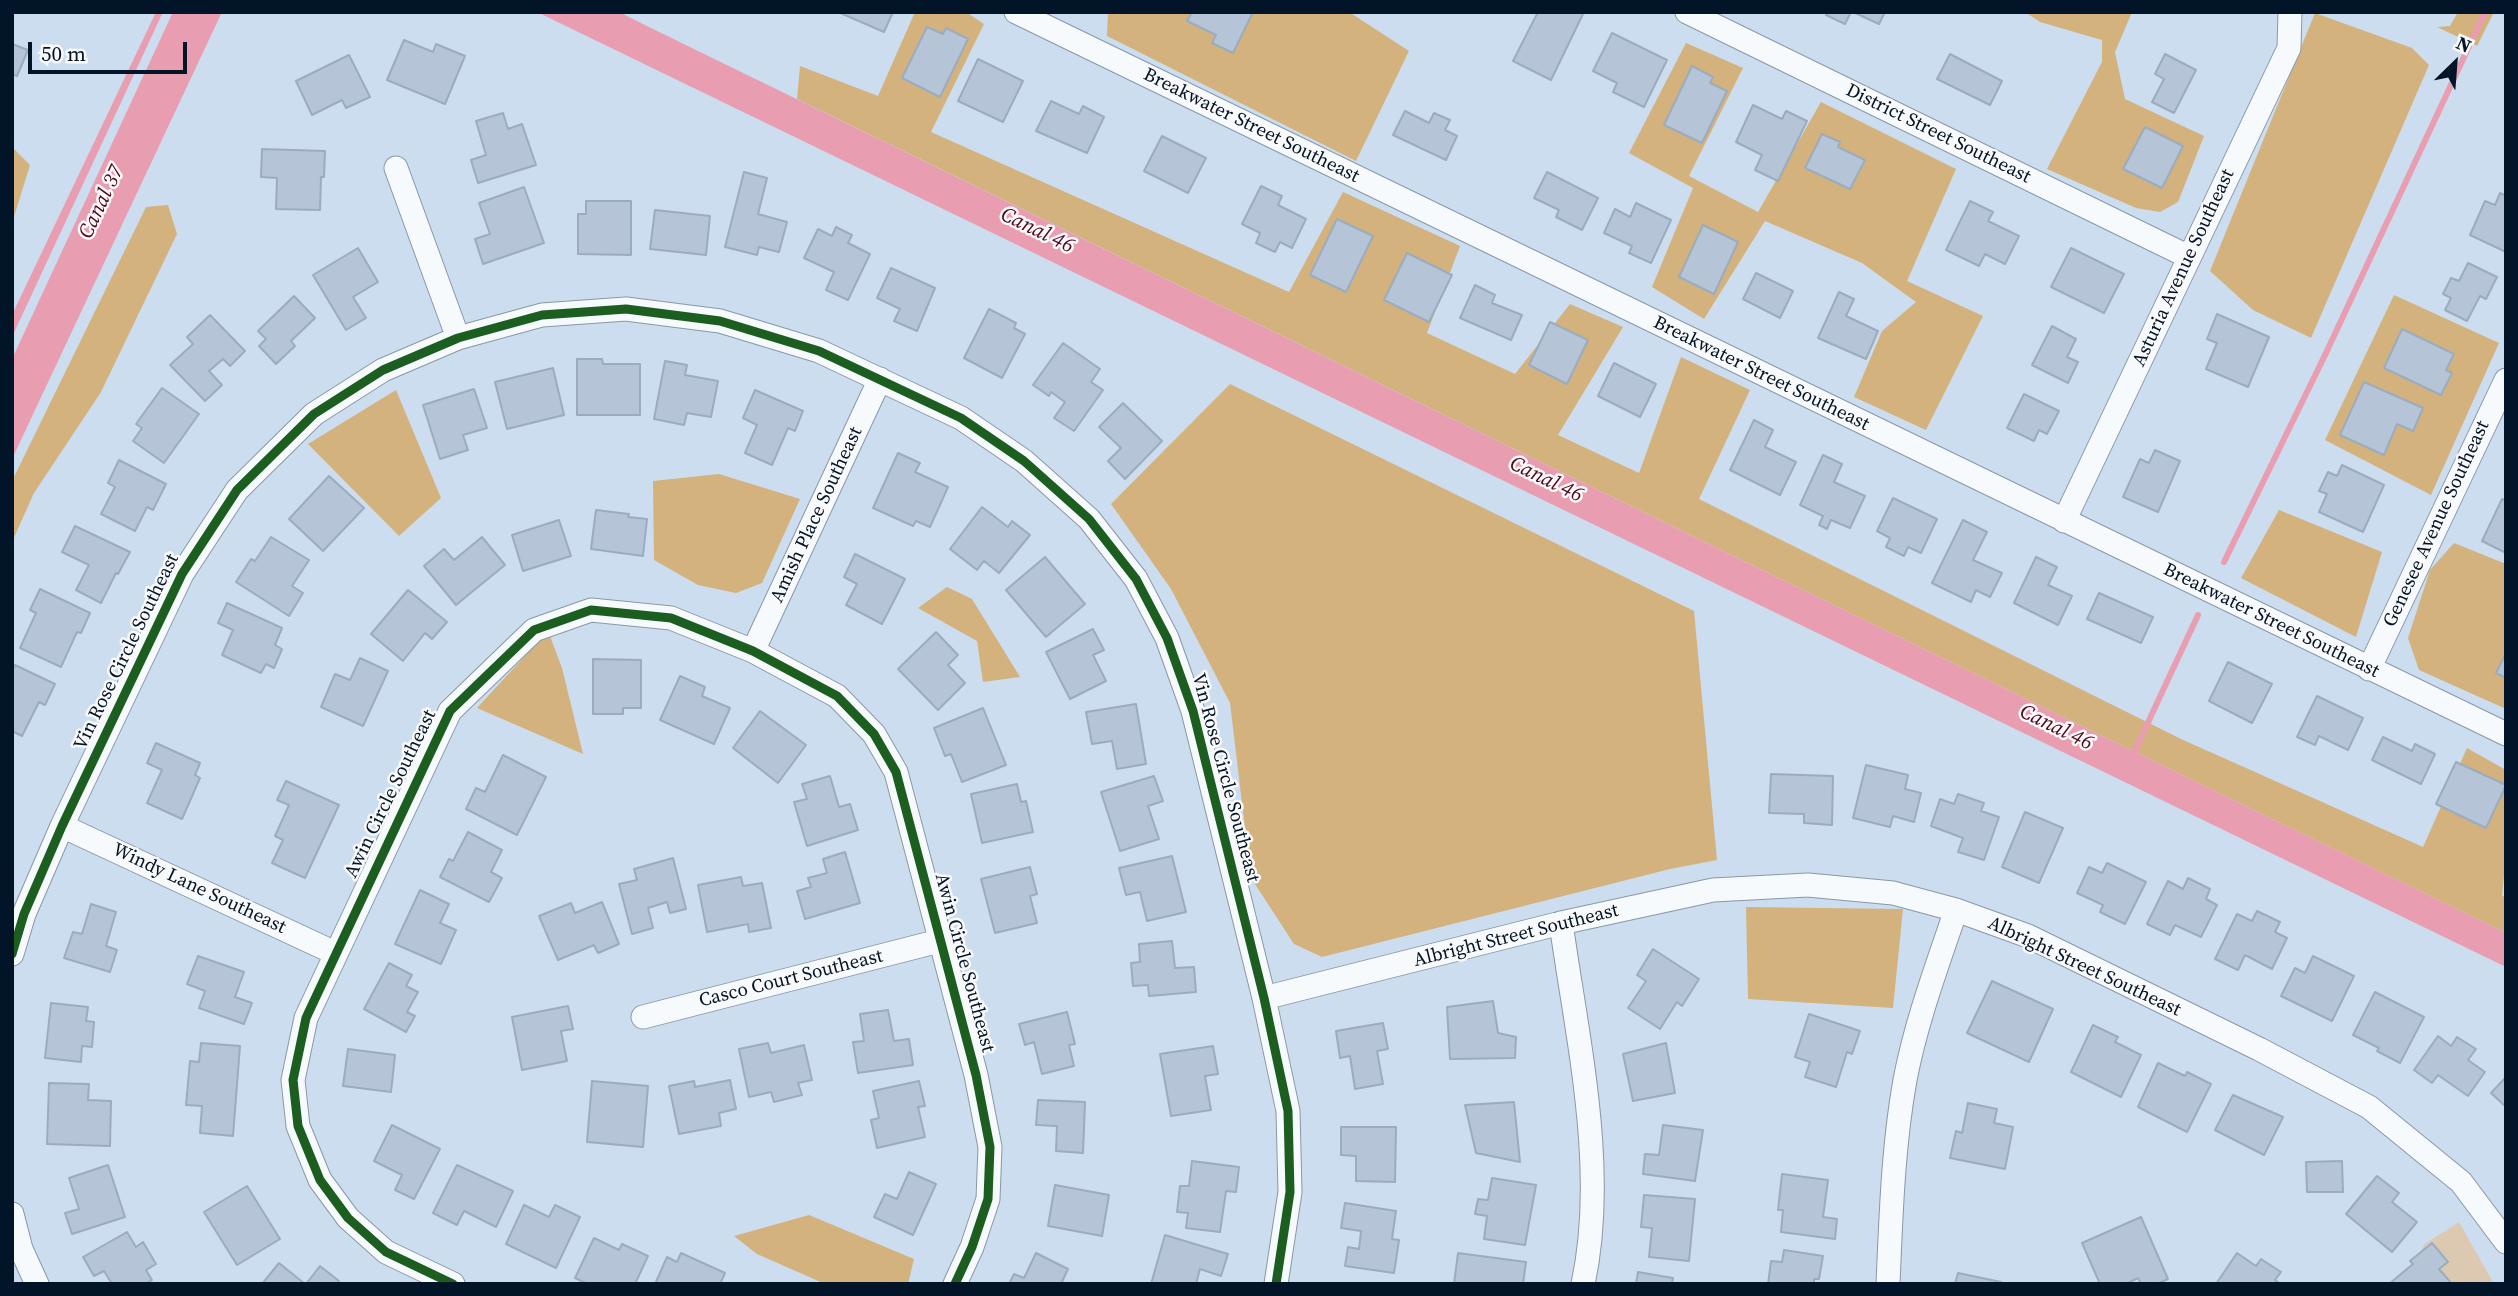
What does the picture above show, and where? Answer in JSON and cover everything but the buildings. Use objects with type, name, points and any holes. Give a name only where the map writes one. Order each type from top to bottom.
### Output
[{"type":"street","name":"Breakwater Street Southeast","points":[[1016,12],[2506,734]]},
{"type":"street","name":"District Street Southeast","points":[[1687,12],[2189,257]]},
{"type":"street","name":"Asturia Avenue Southeast","points":[[2064,521],[2289,48],[2290,12]]},
{"type":"street","points":[[396,167],[458,338]]},
{"type":"street","name":"Vin Rose Circle Southeast","points":[[12,954],[24,914],[62,826],[182,574],[237,489],[314,414],[383,370],[458,338],[542,315],[626,309],[720,321],[819,351],[961,418],[1024,461],[1089,519],[1136,579],[1167,638],[1193,711],[1264,999],[1288,1111],[1290,1192],[1276,1284]]},
{"type":"street","name":"Amish Place Southeast","points":[[753,651],[880,379]]},
{"type":"street","name":"Genesee Avenue Southeast","points":[[2369,669],[2506,380]]},
{"type":"street","name":"Awin Circle Southeast","points":[[453,1284],[386,1252],[348,1218],[320,1180],[298,1126],[293,1080],[306,1018],[450,711],[534,630],[591,611],[671,618],[753,651],[837,696],[874,734],[897,772],[976,1075],[990,1147],[988,1199],[972,1247],[955,1284]]},
{"type":"street","name":"Windy Lane Southeast","points":[[62,826],[335,953]]},
{"type":"street","name":"Albright Street Southeast","points":[[1264,999],[1562,923],[1713,890],[1808,885],[1893,893],[1956,910],[2028,936],[2259,1049],[2370,1107],[2460,1182],[2506,1242]]},
{"type":"street","points":[[1888,1284],[1894,1161],[1905,1079],[1925,1003],[1956,910]]},
{"type":"street","points":[[1562,923],[1593,1153],[1588,1258],[1583,1284]]},
{"type":"street","name":"Casco Court Southeast","points":[[643,1017],[939,941]]},
{"type":"street","points":[[12,1214],[17,1251],[37,1284]]},
{"type":"shaded area","points":[[915,12],[966,12],[984,24],[931,132],[1289,292],[1343,192],[1460,246],[1427,333],[1515,374],[1570,304],[1623,327],[1558,435],[1639,473],[1681,357],[1750,390],[1699,499],[2181,739],[2423,847],[2467,748],[2506,770],[2506,855],[2502,896],[2506,897],[2506,933],[797,99],[800,66],[878,96]]},
{"type":"shaded area","points":[[1108,12],[1349,12],[1409,51],[1356,161],[1107,36]]},
{"type":"shaded area","points":[[2025,12],[2132,12],[2115,52],[2125,99],[2204,136],[2178,202],[2160,212],[2136,208],[2047,169],[2102,62],[2102,40],[2040,22]]},
{"type":"shaded area","points":[[2458,12],[2494,12],[2477,46],[2437,27],[2450,26]]},
{"type":"shaded area","points":[[2315,13],[2412,48],[2429,65],[2311,338],[2253,310],[2210,271]]},
{"type":"shaded area","points":[[1686,43],[1743,68],[1689,176],[1758,212],[1821,102],[1956,169],[1907,281],[1983,316],[1926,430],[1854,397],[1882,331],[1916,302],[1862,263],[1765,221],[1704,319],[1652,287],[1693,188],[1629,153]]},
{"type":"shaded area","points":[[12,147],[30,165],[13,220],[12,219]]},
{"type":"shaded area","points":[[168,205],[177,234],[101,392],[34,493],[12,542],[12,481],[146,207]]},
{"type":"shaded area","points":[[2394,295],[2499,343],[2431,495],[2325,440]]},
{"type":"shaded area","points":[[1230,384],[1694,611],[1717,860],[1670,869],[1322,957],[1294,944],[1251,878],[1230,703],[1171,589],[1111,504]]},
{"type":"shaded area","points":[[396,390],[441,498],[399,536],[308,444]]},
{"type":"shaded area","points":[[719,474],[800,499],[762,583],[736,593],[698,585],[654,560],[653,481]]},
{"type":"shaded area","points":[[2279,510],[2382,552],[2356,637],[2241,578]]},
{"type":"shaded area","points":[[2454,543],[2506,564],[2506,709],[2419,670],[2408,638],[2430,570]]},
{"type":"shaded area","points":[[947,587],[972,599],[1020,677],[983,682],[977,641],[918,608]]},
{"type":"shaded area","points":[[548,631],[562,668],[583,754],[477,708]]},
{"type":"shaded area","points":[[1746,907],[1903,909],[1893,1008],[1748,999]]},
{"type":"shaded area","points":[[809,1215],[914,1259],[908,1284],[825,1284],[757,1254],[734,1236]]},
{"type":"shaded area","points":[[2459,1222],[2494,1284],[2387,1284],[2410,1269],[2425,1244]]},
{"type":"water","points":[[156,12],[163,12],[12,337],[12,315]]},
{"type":"water","name":"Canal 37","points":[[173,12],[222,12],[12,459],[12,359]]},
{"type":"water","name":"Canal 46","points":[[537,12],[619,12],[2506,933],[2506,967]]},
{"type":"waterway","points":[[2224,562],[2326,353],[2485,12]]},
{"type":"waterway","points":[[2131,759],[2198,615]]},
{"type":"cycle path","points":[[12,954],[24,914],[62,826],[182,574],[237,490],[314,414],[383,370],[458,338],[542,315],[626,309],[720,321],[819,351],[961,418],[1024,461],[1089,519],[1136,579],[1167,638],[1193,711],[1264,998],[1288,1111],[1290,1192],[1276,1284]]},
{"type":"cycle path","points":[[453,1284],[386,1252],[348,1218],[320,1180],[298,1126],[293,1080],[306,1018],[450,711],[534,630],[591,610],[671,618],[753,651],[837,696],[874,734],[896,772],[976,1075],[990,1147],[988,1199],[972,1247],[955,1284]]}]
